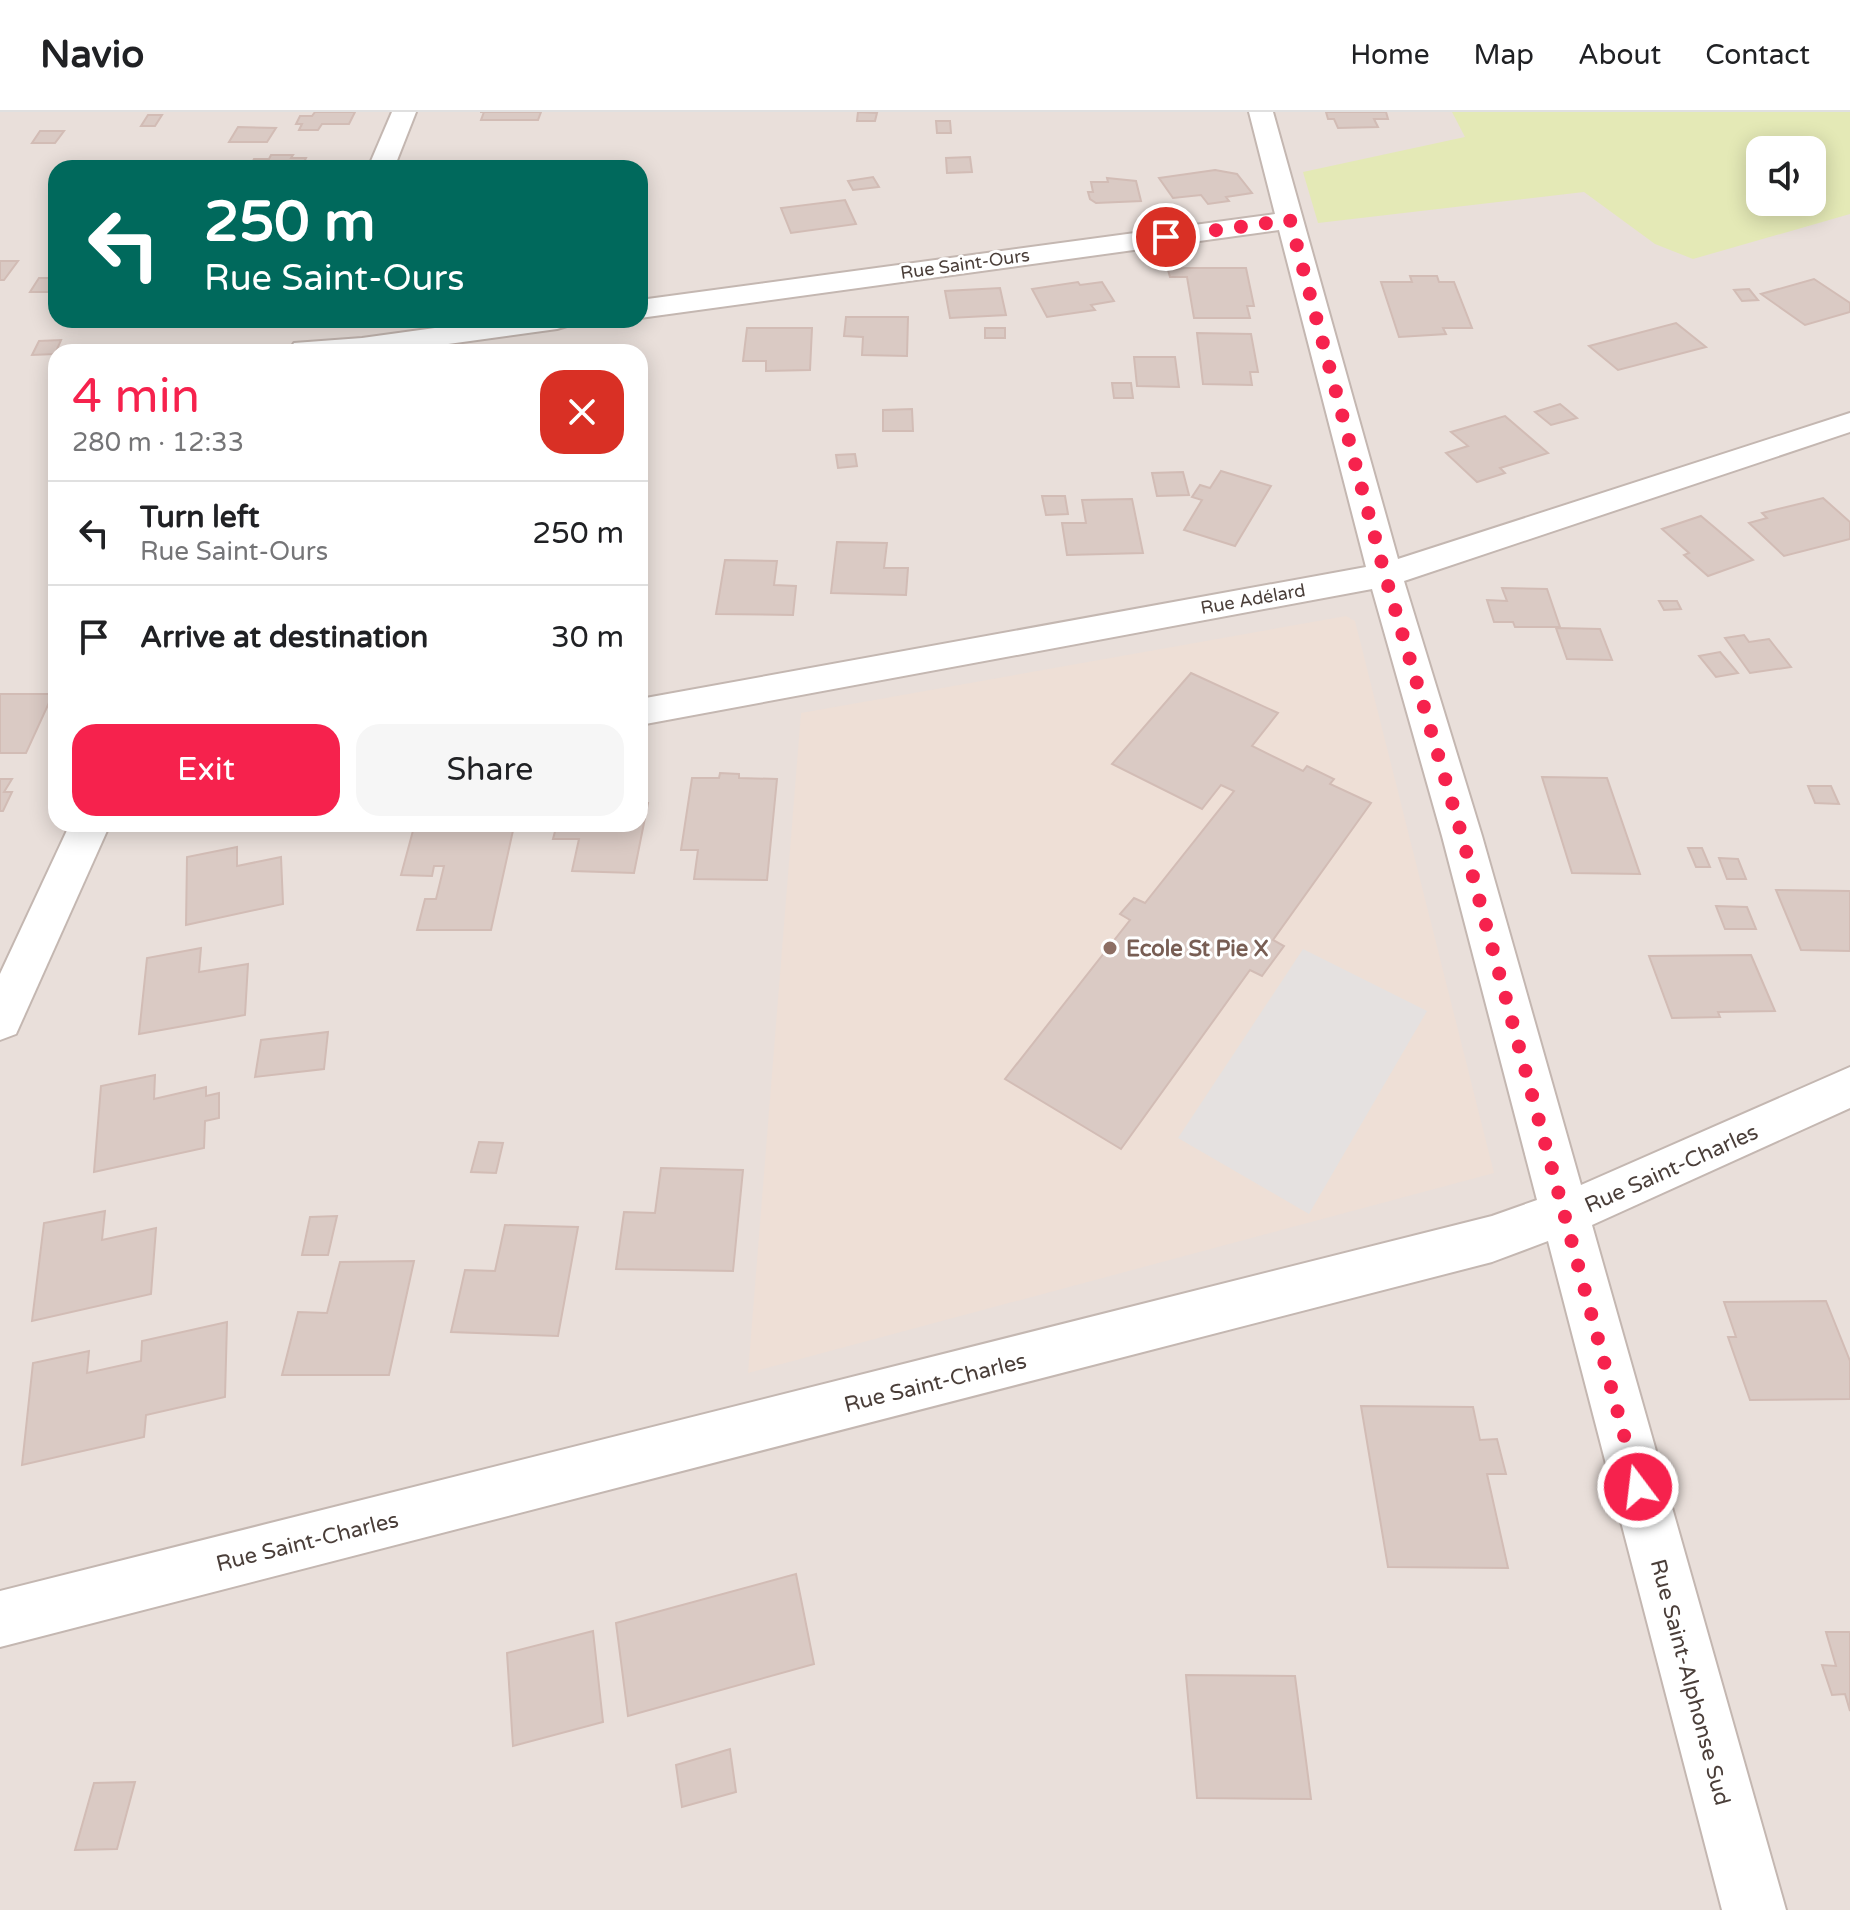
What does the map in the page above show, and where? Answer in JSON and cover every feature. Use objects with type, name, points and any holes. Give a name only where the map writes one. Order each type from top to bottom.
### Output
[{"type":"street","points":[[384,160],[404,112]]},
{"type":"street","name":"Rue Saint-Alphonse Sud","points":[[1261,112],[1385,575],[1462,836],[1754,1910]]},
{"type":"street","name":"Rue Saint-Ours","points":[[648,308],[1290,220]]},
{"type":"street","points":[[384,344],[499,328]]},
{"type":"street","name":"Rue Adélard","points":[[648,711],[1385,575],[1850,422]]},
{"type":"street","points":[[0,1021],[86,832]]},
{"type":"street","name":"Rue Saint-Charles","points":[[0,1619],[1492,1239],[1563,1215],[1850,1087]]},
{"type":"shaded area","points":[[0,112],[1850,112],[1850,1910],[0,1910]]},
{"type":"shaded area","name":"Ecole St Pie X","points":[[1346,616],[1355,621],[1494,1173],[748,1373],[801,713]]},
{"type":"shaded area","points":[[1303,949],[1427,1011],[1309,1214],[1178,1138]]},
{"type":"green space","points":[[1452,112],[1850,112],[1850,214],[1693,259],[1655,244],[1584,192],[1318,223],[1303,172],[1465,137]]},
{"type":"building","points":[[315,112],[355,112],[349,124],[322,124],[318,130],[299,130],[302,124],[296,124],[300,116],[312,116]]},
{"type":"building","points":[[484,112],[541,112],[538,120],[481,120]]},
{"type":"building","points":[[858,112],[877,113],[875,121],[857,121]]},
{"type":"building","points":[[1326,112],[1386,112],[1388,119],[1374,119],[1378,127],[1338,128],[1334,119],[1328,119]]},
{"type":"building","points":[[148,115],[162,115],[155,126],[141,126]]},
{"type":"building","points":[[936,121],[950,121],[951,133],[937,133]]},
{"type":"building","points":[[238,127],[276,128],[267,142],[229,142]]},
{"type":"building","points":[[40,131],[64,131],[55,143],[32,143]]},
{"type":"building","points":[[271,155],[306,158],[253,160],[269,159]]},
{"type":"building","points":[[970,157],[972,172],[947,173],[946,158]]},
{"type":"building","points":[[1215,170],[1237,174],[1252,193],[1226,197],[1229,201],[1208,204],[1201,195],[1173,198],[1159,178]]},
{"type":"building","points":[[873,177],[879,187],[853,190],[848,181]]},
{"type":"building","points":[[1107,178],[1136,181],[1141,201],[1096,203],[1090,199],[1088,192],[1093,192],[1091,182],[1108,182]]},
{"type":"building","points":[[845,200],[856,224],[791,233],[781,208]]},
{"type":"building","points":[[0,261],[18,261],[4,280],[0,280]]},
{"type":"building","points":[[1246,268],[1254,306],[1247,306],[1250,318],[1194,318],[1187,277],[1170,277],[1168,270]]},
{"type":"building","points":[[1410,276],[1437,276],[1439,282],[1454,282],[1472,328],[1443,328],[1446,334],[1399,337],[1381,282],[1412,282]]},
{"type":"building","points":[[39,278],[48,278],[48,292],[30,292]]},
{"type":"building","points":[[1814,279],[1850,303],[1850,312],[1805,325],[1761,294]]},
{"type":"building","points":[[1078,282],[1080,285],[1102,282],[1114,301],[1091,305],[1095,310],[1047,317],[1032,289]]},
{"type":"building","points":[[1000,288],[1006,315],[950,318],[945,291]]},
{"type":"building","points":[[1749,289],[1758,300],[1742,301],[1734,290]]},
{"type":"building","points":[[846,317],[908,317],[907,356],[862,355],[863,337],[844,336]]},
{"type":"building","points":[[1676,323],[1706,347],[1618,370],[1589,346]]},
{"type":"building","points":[[747,328],[812,328],[810,370],[766,371],[766,361],[743,361]]},
{"type":"building","points":[[985,328],[1005,328],[1005,338],[985,338]]},
{"type":"building","points":[[1197,333],[1251,334],[1258,372],[1250,372],[1252,385],[1203,384]]},
{"type":"building","points":[[61,340],[59,344],[48,344],[48,354],[32,355],[39,341]]},
{"type":"building","points":[[1134,357],[1175,357],[1179,387],[1137,386]]},
{"type":"building","points":[[1112,383],[1131,383],[1133,398],[1114,398]]},
{"type":"building","points":[[1560,404],[1577,418],[1551,425],[1535,412]]},
{"type":"building","points":[[912,409],[913,431],[883,431],[883,410]]},
{"type":"building","points":[[1505,416],[1548,453],[1500,468],[1505,473],[1477,482],[1446,453],[1468,446],[1451,432]]},
{"type":"building","points":[[855,454],[857,466],[838,468],[836,455]]},
{"type":"building","points":[[1221,471],[1271,486],[1235,546],[1184,530],[1202,500],[1192,497],[1200,485],[1210,488]]},
{"type":"building","points":[[1183,472],[1189,495],[1157,496],[1152,473]]},
{"type":"building","points":[[1042,496],[1065,496],[1068,514],[1046,515]]},
{"type":"building","points":[[1823,498],[1850,522],[1850,539],[1784,556],[1749,523],[1767,518],[1762,513]]},
{"type":"building","points":[[1132,499],[1143,553],[1067,555],[1062,523],[1086,523],[1082,500]]},
{"type":"building","points":[[1701,516],[1753,560],[1708,576],[1684,555],[1689,553],[1662,529]]},
{"type":"building","points":[[837,542],[887,543],[884,568],[908,568],[906,595],[831,593]]},
{"type":"building","points":[[725,560],[777,561],[774,585],[796,586],[793,615],[716,614]]},
{"type":"building","points":[[1502,588],[1547,589],[1560,627],[1515,627],[1513,622],[1494,622],[1487,600],[1507,601]]},
{"type":"building","points":[[1659,601],[1677,601],[1681,609],[1664,610]]},
{"type":"building","points":[[1556,628],[1600,629],[1612,660],[1567,659]]},
{"type":"building","points":[[1744,635],[1749,642],[1769,639],[1791,667],[1750,673],[1725,638]]},
{"type":"building","points":[[1720,652],[1738,673],[1716,677],[1699,656]]},
{"type":"building","points":[[1191,673],[1278,713],[1252,746],[1303,771],[1307,766],[1334,779],[1330,784],[1371,803],[1273,940],[1284,946],[1262,976],[1250,970],[1121,1149],[1005,1079],[1130,920],[1120,914],[1134,898],[1145,903],[1234,791],[1221,785],[1202,809],[1112,764]]},
{"type":"building","points":[[0,694],[48,694],[48,705],[26,753],[0,753]]},
{"type":"building","points":[[720,773],[739,774],[739,778],[777,779],[767,880],[694,879],[698,850],[681,850],[692,778],[719,778]]},
{"type":"building","points":[[1542,777],[1607,778],[1640,874],[1572,873]]},
{"type":"building","points":[[0,779],[12,779],[4,792],[12,792],[3,811],[0,811]]},
{"type":"building","points":[[1808,786],[1831,786],[1839,804],[1815,803]]},
{"type":"building","points":[[413,832],[513,832],[491,930],[417,930],[425,899],[436,899],[444,866],[434,866],[432,876],[401,875]]},
{"type":"building","points":[[555,832],[642,832],[634,873],[572,871],[579,839],[553,839]]},
{"type":"building","points":[[237,847],[237,866],[281,857],[283,904],[186,925],[187,857]]},
{"type":"building","points":[[1688,848],[1702,848],[1710,867],[1696,867]]},
{"type":"building","points":[[1719,858],[1738,859],[1746,879],[1727,879]]},
{"type":"building","points":[[1776,890],[1850,891],[1850,951],[1801,950]]},
{"type":"building","points":[[1716,906],[1747,907],[1756,929],[1725,929]]},
{"type":"building","points":[[201,948],[199,972],[248,964],[245,1015],[139,1034],[147,958]]},
{"type":"building","points":[[1751,955],[1775,1011],[1718,1012],[1720,1017],[1672,1018],[1649,956]]},
{"type":"building","points":[[328,1032],[324,1069],[255,1077],[261,1040]]},
{"type":"building","points":[[155,1075],[154,1099],[206,1087],[206,1096],[219,1093],[219,1118],[205,1121],[204,1148],[94,1172],[101,1086]]},
{"type":"building","points":[[479,1142],[503,1143],[496,1173],[471,1172]]},
{"type":"building","points":[[661,1168],[743,1170],[733,1271],[616,1269],[624,1212],[655,1213]]},
{"type":"building","points":[[105,1211],[102,1240],[156,1228],[151,1294],[32,1321],[44,1223]]},
{"type":"building","points":[[337,1216],[328,1255],[302,1255],[310,1217]]},
{"type":"building","points":[[505,1225],[578,1227],[558,1336],[451,1332],[465,1270],[495,1271]]},
{"type":"building","points":[[414,1261],[389,1375],[282,1375],[298,1312],[327,1313],[340,1262]]},
{"type":"building","points":[[1826,1301],[1850,1361],[1850,1399],[1750,1400],[1728,1337],[1736,1337],[1724,1302]]},
{"type":"building","points":[[227,1322],[225,1397],[146,1415],[144,1437],[22,1465],[33,1363],[89,1351],[87,1373],[141,1361],[142,1341]]},
{"type":"building","points":[[1361,1406],[1473,1407],[1480,1440],[1497,1439],[1506,1474],[1487,1474],[1508,1568],[1388,1567]]},
{"type":"building","points":[[796,1574],[814,1664],[628,1716],[616,1623]]},
{"type":"building","points":[[593,1631],[603,1722],[513,1746],[507,1653]]},
{"type":"building","points":[[1826,1632],[1850,1632],[1850,1711],[1845,1694],[1832,1695],[1822,1665],[1836,1666]]},
{"type":"building","points":[[1186,1675],[1295,1676],[1311,1799],[1197,1798]]},
{"type":"building","points":[[730,1749],[736,1792],[682,1807],[676,1765]]},
{"type":"building","points":[[135,1782],[117,1849],[75,1850],[94,1783]]},
{"type":"place","name":"Ecole St Pie X","points":[[1110,948]]},
{"type":"route","points":[[1166,237],[1290,220],[1385,575],[1462,836],[1638,1487]]}]
